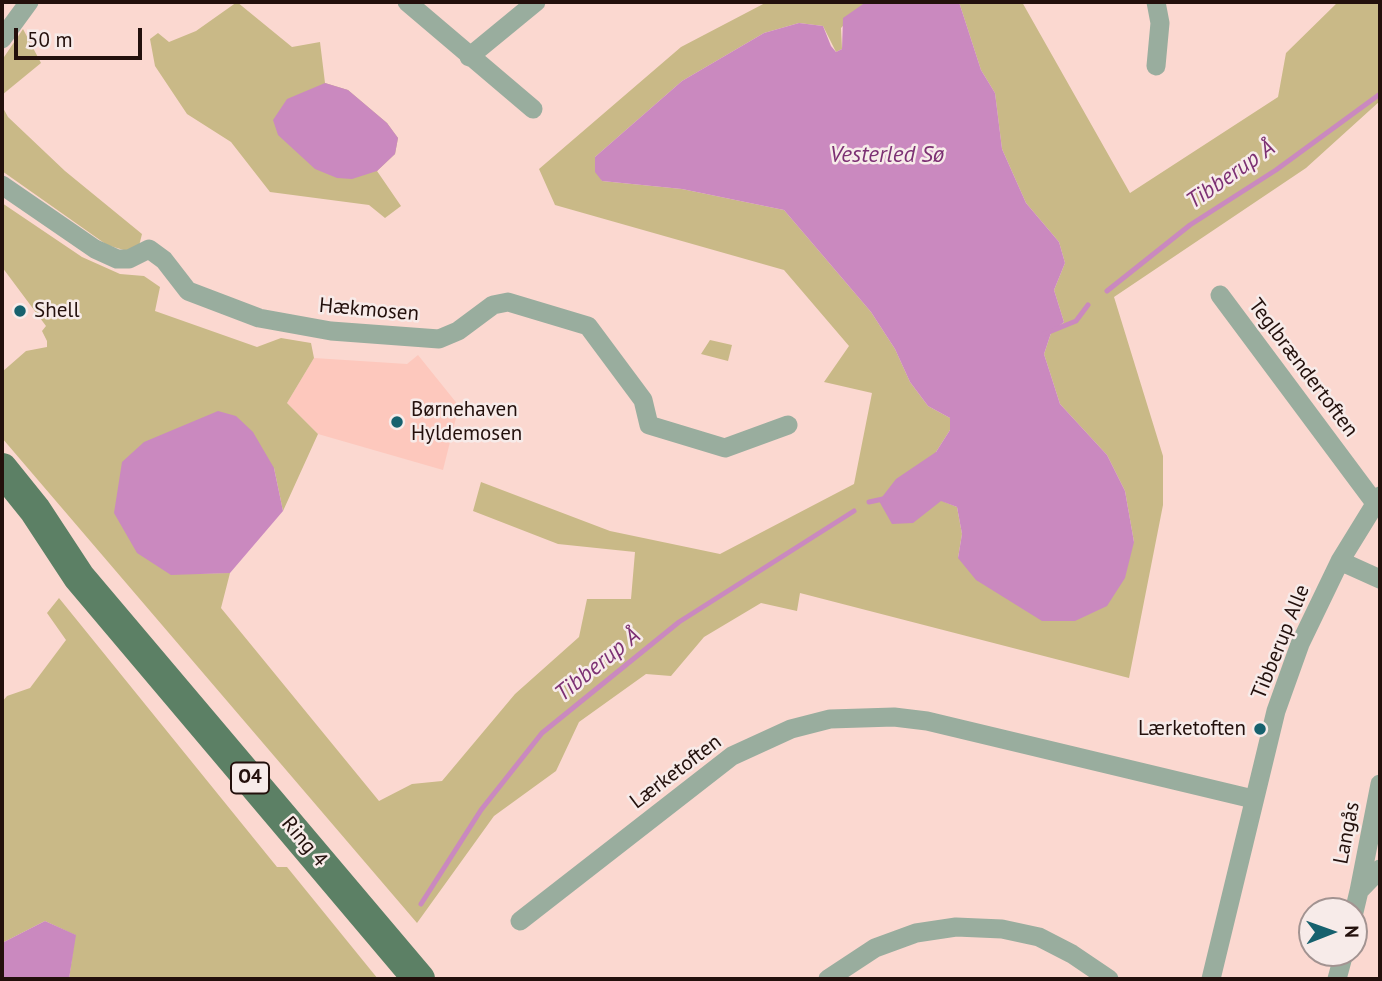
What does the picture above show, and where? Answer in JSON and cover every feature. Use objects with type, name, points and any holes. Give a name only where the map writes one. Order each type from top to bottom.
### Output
[{"type":"main road","name":"Ring 4","points":[[2,469],[35,510],[79,577],[419,979]]},
{"type":"main road","name":"Ring 4","points":[[2,503],[36,542],[79,577]]},
{"type":"street","points":[[2,39],[29,2]]},
{"type":"street","points":[[407,2],[533,109]]},
{"type":"street","points":[[469,57],[536,2]]},
{"type":"street","points":[[1156,2],[1160,23],[1156,66]]},
{"type":"street","name":"Hækmosen","points":[[2,185],[95,249],[117,259],[140,256],[149,248],[164,260],[188,291],[259,318],[343,332],[439,338],[458,331],[493,305],[508,302],[588,326],[643,400],[649,425],[725,448],[788,425]]},
{"type":"street","name":"Teglbrændertoften","points":[[1220,295],[1378,499]]},
{"type":"street","name":"Tibberup Alle","points":[[1211,979],[1276,711],[1295,657],[1340,561],[1378,499]]},
{"type":"street","points":[[1340,561],[1380,579]]},
{"type":"street","name":"Lærketoften","points":[[520,921],[732,756],[791,729],[830,719],[873,716],[927,721],[1254,799]]},
{"type":"street","name":"Langås","points":[[1358,897],[1380,784]]},
{"type":"street","name":"Langås","points":[[1359,891],[1380,869]]},
{"type":"street","points":[[828,979],[875,948],[916,933],[956,928],[1002,929],[1039,937],[1072,954],[1109,979]]},
{"type":"shaded area","points":[[237,2],[292,47],[320,42],[325,83],[348,90],[387,123],[398,138],[395,154],[377,171],[401,206],[385,218],[369,205],[270,192],[231,142],[187,114],[155,66],[150,39],[158,33],[169,42],[196,31]]},
{"type":"shaded area","points":[[767,2],[866,2],[841,28],[842,49],[836,52],[823,26],[799,23],[764,33],[682,81],[595,157],[602,181],[682,189],[784,210],[871,312],[895,349],[910,382],[928,406],[950,418],[950,430],[936,452],[940,500],[957,507],[962,534],[958,558],[1134,542],[1125,491],[1107,455],[1060,404],[1044,354],[1051,333],[1064,322],[1054,290],[1065,263],[1059,242],[1026,203],[1002,149],[995,93],[981,70],[959,2],[1022,2],[1130,193],[1278,97],[1286,53],[1338,2],[1380,2],[1380,101],[1306,168],[1114,297],[1163,456],[1163,505],[1129,678],[800,593],[797,611],[761,603],[704,637],[671,676],[646,674],[579,722],[556,771],[494,816],[417,923],[2,438],[2,372],[26,351],[47,347],[47,341],[42,331],[46,326],[2,267],[2,203],[82,257],[120,274],[144,276],[160,287],[155,311],[257,347],[281,338],[311,343],[314,358],[287,403],[318,434],[283,511],[274,468],[171,574],[230,573],[221,608],[379,801],[412,784],[442,781],[515,694],[579,637],[587,599],[631,599],[635,552],[558,544],[473,511],[481,482],[610,531],[720,554],[854,484],[872,393],[824,382],[849,346],[784,270],[555,205],[539,169],[681,47]]},
{"type":"shaded area","points":[[23,29],[41,63],[2,95],[2,60]]},
{"type":"shaded area","points":[[2,106],[8,117],[65,171],[142,234],[137,254],[107,245],[2,171]]},
{"type":"shaded area","points":[[710,340],[732,345],[728,361],[701,354]]},
{"type":"shaded area","points":[[418,355],[459,406],[443,470],[318,434],[287,403],[314,358],[407,364]]},
{"type":"shaded area","points":[[59,598],[277,867],[287,867],[378,979],[69,979],[75,935],[45,921],[2,943],[2,702],[7,696],[30,688],[66,640],[47,613]]},
{"type":"water","name":"Vesterled Sø","points":[[866,2],[959,2],[981,70],[995,93],[1002,149],[1026,203],[1059,242],[1065,263],[1054,290],[1064,322],[1051,333],[1044,354],[1060,404],[1107,455],[1125,491],[1134,542],[1125,578],[1107,606],[1075,621],[1042,621],[976,580],[958,558],[962,534],[957,507],[941,501],[913,523],[892,524],[879,501],[896,479],[936,452],[950,430],[950,418],[928,406],[910,382],[895,349],[871,312],[784,210],[682,189],[602,181],[595,172],[595,157],[682,81],[764,33],[799,23],[823,26],[836,52],[842,49],[843,18]]},
{"type":"water","points":[[325,83],[348,90],[387,123],[398,138],[395,154],[377,171],[352,179],[337,178],[315,169],[278,135],[273,120],[287,99]]},
{"type":"water","points":[[218,411],[236,416],[253,432],[274,468],[283,511],[230,573],[171,575],[137,553],[114,513],[122,462],[144,442]]},
{"type":"water","points":[[45,921],[76,935],[69,979],[2,979],[2,943]]},
{"type":"waterway","name":"Tibberup Å","points":[[1107,291],[1190,225],[1276,170],[1380,94]]},
{"type":"waterway","name":"Tibberup Å","points":[[1044,334],[1076,321],[1088,305]]},
{"type":"waterway","name":"Tibberup Å","points":[[869,502],[883,499]]},
{"type":"waterway","name":"Tibberup Å","points":[[421,904],[481,810],[542,733],[679,622],[854,511]]},
{"type":"place","name":"Shell","points":[[20,311]]},
{"type":"place","name":"Børnehaven Hyldemosen","points":[[397,422]]},
{"type":"place","name":"Lærketoften","points":[[1260,729]]}]
